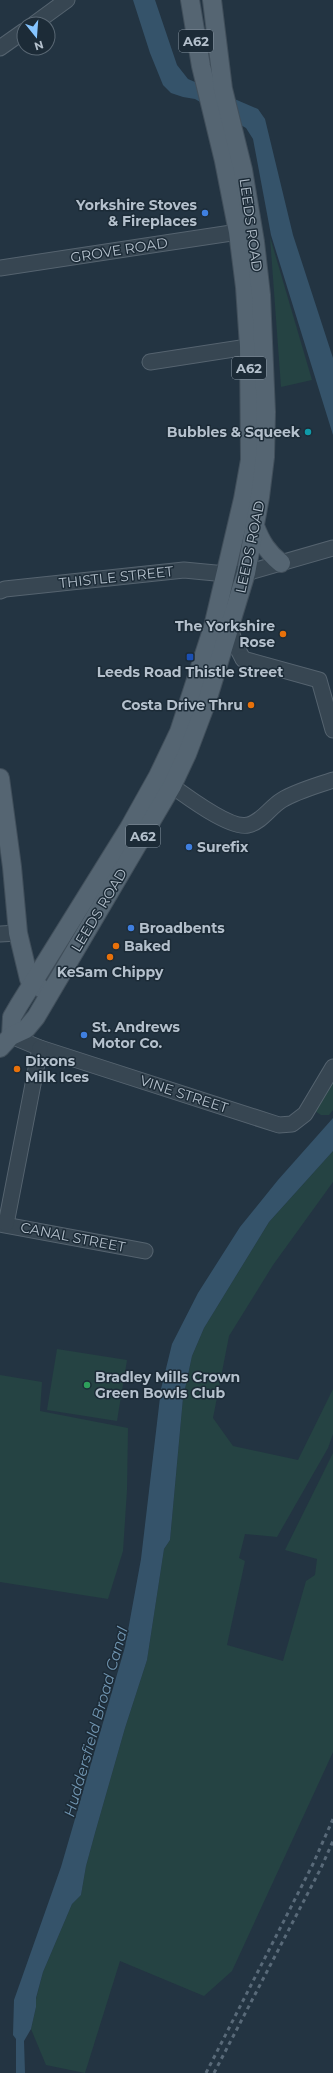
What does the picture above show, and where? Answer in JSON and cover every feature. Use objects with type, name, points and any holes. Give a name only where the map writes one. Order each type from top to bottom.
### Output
[{"type":"main road","name":"LEEDS ROAD","points":[[5,1042],[26,1029],[49,992],[208,701],[246,573],[255,526],[265,457],[256,345],[245,287],[238,232],[224,161],[205,86],[190,0]]},
{"type":"main road","name":"LEEDS ROAD","points":[[5,1042],[12,1017],[121,841],[165,781],[179,732],[213,627],[243,499],[250,460],[256,345],[261,295],[255,242],[243,170],[223,89],[212,0]]},
{"type":"main road","points":[[255,526],[266,549],[281,563]]},
{"type":"main road","points":[[0,778],[12,867],[18,933],[29,979],[33,984],[49,992]]},
{"type":"street","points":[[45,16],[67,0]]},
{"type":"street","points":[[0,48],[16,37]]},
{"type":"street","name":"GROVE ROAD","points":[[0,268],[238,232]]},
{"type":"street","points":[[150,362],[256,345]]},
{"type":"street","name":"THISTLE STREET","points":[[2,589],[184,570],[226,574],[246,573],[333,548]]},
{"type":"street","points":[[230,628],[235,644],[243,659]]},
{"type":"street","points":[[217,669],[243,659],[319,680],[333,730]]},
{"type":"street","points":[[165,781],[213,813],[233,823],[247,826],[260,819],[269,809],[282,799],[333,780]]},
{"type":"street","points":[[0,934],[18,933]]},
{"type":"street","name":"VINE STREET","points":[[5,1042],[40,1048],[279,1125],[292,1124],[305,1114],[333,1067]]},
{"type":"street","points":[[3,1224],[40,1048]]},
{"type":"street","name":"CANAL STREET","points":[[3,1224],[145,1251]]},
{"type":"green space","points":[[270,237],[312,380],[281,387]]},
{"type":"green space","points":[[333,1081],[333,1110],[329,1115],[321,1115],[315,1111]]},
{"type":"green space","points":[[333,1151],[333,1182],[273,1265],[229,1336],[213,1418],[233,1446],[298,1460],[333,1389],[333,1434],[328,1448],[277,1537],[245,1534],[239,1558],[245,1561],[227,1645],[283,1661],[306,1581],[315,1575],[317,1559],[285,1550],[333,1453],[333,1752],[232,1971],[204,1996],[120,1961],[85,2073],[46,2065],[31,2029],[36,2007],[36,1999],[43,1972],[72,1904],[81,1895],[86,1866],[95,1833],[125,1728],[147,1660],[164,1549],[170,1540],[183,1398],[192,1356],[204,1328],[269,1222]]},
{"type":"green space","name":"Bradley Mills Crown Green Bowls Club","points":[[57,1349],[127,1360],[117,1421],[47,1410]]},
{"type":"green space","points":[[0,1375],[42,1382],[40,1411],[128,1428],[127,1490],[123,1551],[108,1599],[0,1582]]},
{"type":"water","points":[[133,0],[155,0],[177,65],[188,79],[258,109],[265,119],[293,235],[333,358],[333,435],[271,235],[253,139],[246,128],[195,99],[171,93],[163,85],[150,53]]},
{"type":"water","points":[[333,1118],[333,1151],[269,1222],[204,1328],[192,1356],[183,1398],[170,1540],[164,1549],[147,1660],[125,1728],[95,1833],[86,1866],[81,1895],[72,1904],[43,1972],[36,1998],[36,2007],[31,2029],[24,2041],[25,2073],[16,2073],[16,2039],[13,2035],[14,2000],[61,1867],[125,1647],[141,1559],[161,1389],[172,1344],[198,1293],[240,1227],[278,1180]]},
{"type":"railway","points":[[206,2073],[313,1864],[333,1819]]},
{"type":"railway","points":[[214,2073],[321,1868],[333,1841]]},
{"type":"place","name":"Yorkshire Stoves & Fireplaces","points":[[205,213]]},
{"type":"place","name":"Bubbles & Squeek","points":[[308,432]]},
{"type":"place","name":"The Yorkshire Rose","points":[[283,634]]},
{"type":"place","name":"Leeds Road Thistle Street","points":[[190,657]]},
{"type":"place","name":"Costa Drive Thru","points":[[251,705]]},
{"type":"place","name":"Surefix","points":[[189,847]]},
{"type":"place","name":"Broadbents","points":[[131,928]]},
{"type":"place","name":"Baked","points":[[116,946]]},
{"type":"place","name":"KeSam Chippy","points":[[110,957]]},
{"type":"place","name":"St. Andrews Motor Co.","points":[[84,1035]]},
{"type":"place","name":"Dixons Milk Ices","points":[[17,1069]]},
{"type":"place","name":"Bradley Mills Crown Green Bowls Club","points":[[87,1385]]},
{"type":"water label","name":"Huddersfield Broad Canal","points":[[96,1722]]}]
